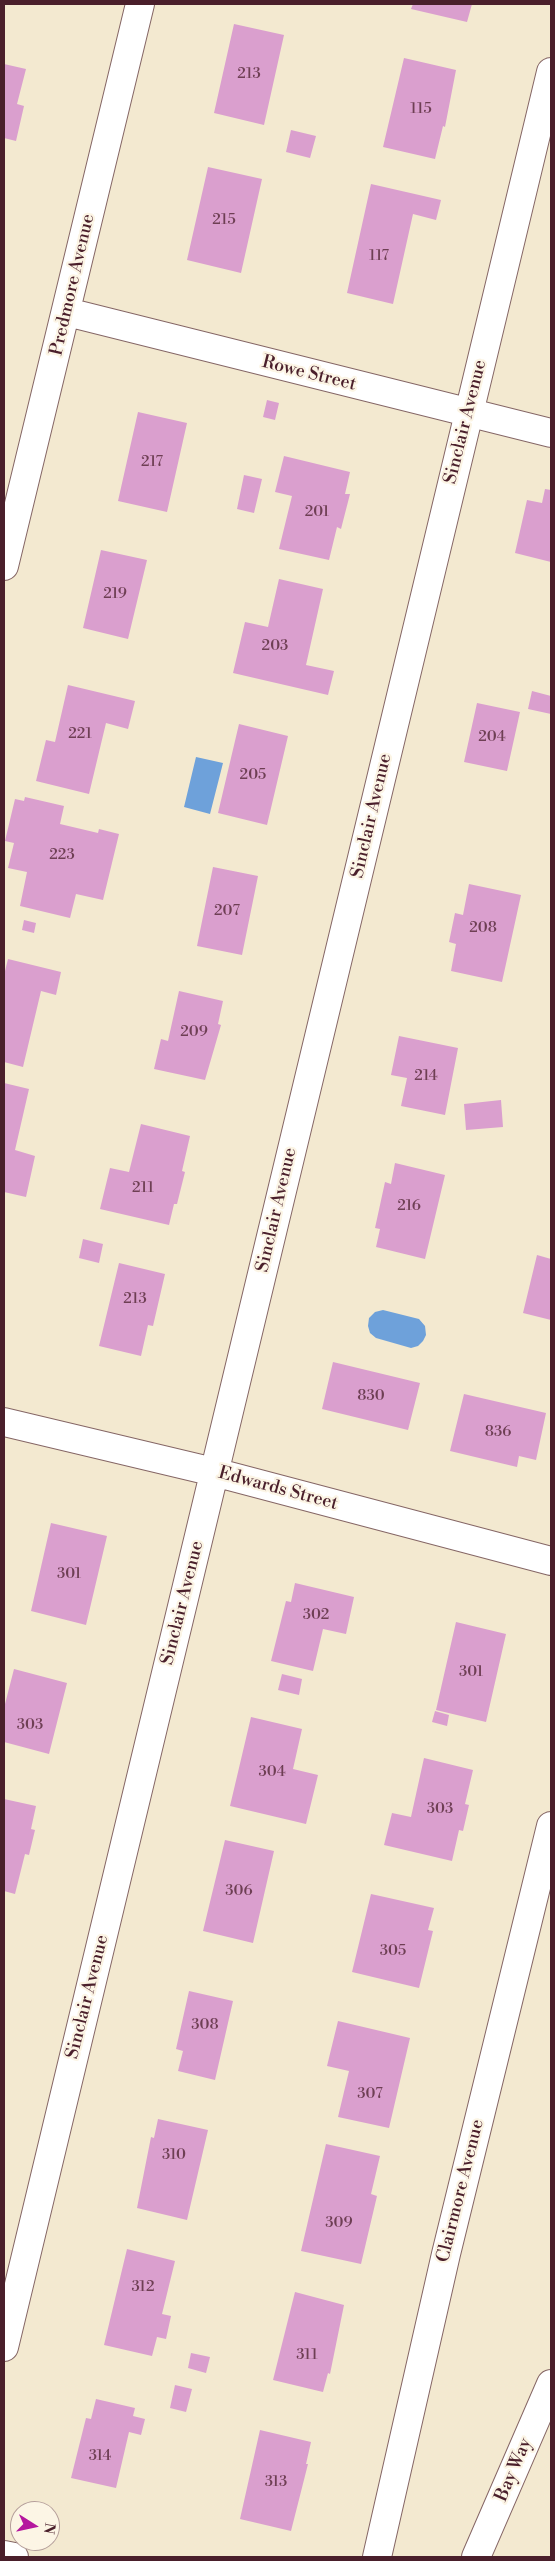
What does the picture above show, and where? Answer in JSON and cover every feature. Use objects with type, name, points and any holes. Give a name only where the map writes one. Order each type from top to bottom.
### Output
[{"type":"street","name":"Predmore Avenue","points":[[4,566],[140,4]]},
{"type":"street","name":"Sinclair Avenue","points":[[4,2347],[551,72]]},
{"type":"street","name":"Rowe Street","points":[[67,312],[468,414],[551,433]]},
{"type":"street","name":"Edwards Street","points":[[4,1422],[214,1472],[551,1561]]},
{"type":"street","name":"Clairmore Avenue","points":[[377,2557],[446,2254],[551,1826]]},
{"type":"street","name":"Bay Way","points":[[476,2557],[551,2384]]},
{"type":"street","points":[[4,2555],[14,2557]]},
{"type":"water","points":[[196,757],[223,763],[210,814],[184,807]]},
{"type":"water","points":[[383,1310],[419,1319],[425,1326],[426,1335],[423,1341],[418,1346],[411,1348],[376,1338],[370,1333],[368,1326],[369,1318],[375,1312]]},
{"type":"building","points":[[413,4],[472,4],[467,22],[411,9]]},
{"type":"building","points":[[234,24],[284,35],[264,125],[214,113]]},
{"type":"building","points":[[404,58],[456,70],[445,127],[443,126],[435,159],[383,147]]},
{"type":"building","points":[[4,64],[26,69],[17,104],[24,106],[16,141],[4,138]]},
{"type":"building","points":[[291,130],[316,136],[310,158],[286,152]]},
{"type":"building","points":[[208,167],[262,179],[241,273],[187,260]]},
{"type":"building","points":[[371,184],[441,200],[436,220],[413,214],[393,304],[347,293]]},
{"type":"building","points":[[267,400],[279,403],[275,420],[263,417]]},
{"type":"building","points":[[138,412],[187,423],[167,512],[118,501]]},
{"type":"building","points":[[284,456],[350,472],[345,494],[350,494],[341,529],[337,527],[329,560],[279,549],[292,496],[275,492]]},
{"type":"building","points":[[244,475],[262,479],[254,513],[237,509]]},
{"type":"building","points":[[545,489],[551,490],[551,562],[515,553],[527,500],[542,503]]},
{"type":"building","points":[[101,550],[147,560],[128,639],[83,628]]},
{"type":"building","points":[[279,579],[323,589],[306,665],[334,671],[328,695],[233,673],[245,622],[268,627]]},
{"type":"building","points":[[68,685],[135,701],[128,729],[106,723],[89,794],[36,781],[46,740],[55,742]]},
{"type":"building","points":[[532,691],[551,696],[551,714],[528,709]]},
{"type":"building","points":[[477,703],[520,712],[507,771],[464,762]]},
{"type":"building","points":[[239,724],[288,736],[267,825],[218,813]]},
{"type":"building","points":[[25,797],[64,806],[60,824],[98,833],[99,829],[119,834],[103,900],[76,894],[70,918],[20,906],[27,872],[8,868],[14,843],[5,841],[15,799],[24,801]]},
{"type":"building","points":[[213,867],[258,876],[242,955],[197,946]]},
{"type":"building","points":[[469,884],[521,895],[502,982],[451,971],[456,944],[449,942],[455,913],[463,915]]},
{"type":"building","points":[[24,920],[36,923],[34,933],[22,930]]},
{"type":"building","points":[[8,959],[61,972],[56,995],[41,991],[23,1067],[4,1062],[4,975]]},
{"type":"building","points":[[179,991],[223,1001],[218,1024],[221,1025],[205,1080],[154,1069],[161,1039],[168,1041]]},
{"type":"building","points":[[399,1036],[458,1048],[445,1115],[401,1106],[407,1078],[391,1075]]},
{"type":"building","points":[[4,1083],[29,1089],[15,1150],[35,1156],[26,1197],[4,1192]]},
{"type":"building","points":[[501,1100],[503,1127],[466,1130],[464,1104]]},
{"type":"building","points":[[141,1124],[190,1136],[182,1171],[185,1172],[177,1204],[174,1204],[169,1225],[100,1209],[110,1168],[129,1172]]},
{"type":"building","points":[[395,1163],[445,1175],[425,1259],[376,1247],[380,1229],[375,1228],[385,1182],[391,1184]]},
{"type":"building","points":[[83,1239],[103,1244],[99,1263],[79,1258]]},
{"type":"building","points":[[537,1255],[551,1259],[551,1320],[523,1313]]},
{"type":"building","points":[[119,1263],[165,1274],[153,1326],[148,1325],[141,1356],[99,1346]]},
{"type":"building","points":[[333,1362],[420,1383],[408,1430],[322,1409]]},
{"type":"building","points":[[464,1394],[546,1413],[536,1460],[519,1456],[517,1467],[450,1451]]},
{"type":"building","points":[[51,1523],[107,1536],[86,1625],[31,1611]]},
{"type":"building","points":[[295,1583],[354,1597],[346,1634],[323,1629],[313,1671],[271,1661],[286,1601],[291,1602]]},
{"type":"building","points":[[456,1622],[506,1634],[486,1722],[436,1710]]},
{"type":"building","points":[[14,1669],[67,1683],[49,1754],[4,1742],[4,1708]]},
{"type":"building","points":[[282,1674],[302,1679],[299,1695],[278,1690]]},
{"type":"building","points":[[435,1711],[449,1715],[447,1726],[432,1722]]},
{"type":"building","points":[[251,1717],[302,1729],[293,1769],[318,1775],[306,1824],[230,1806]]},
{"type":"building","points":[[424,1758],[473,1770],[465,1804],[469,1805],[463,1831],[459,1830],[452,1861],[384,1845],[392,1813],[411,1817]]},
{"type":"building","points":[[4,1799],[36,1806],[31,1829],[35,1830],[29,1855],[25,1854],[15,1894],[4,1891]]},
{"type":"building","points":[[225,1840],[274,1851],[253,1943],[203,1931]]},
{"type":"building","points":[[371,1894],[434,1908],[428,1930],[433,1931],[419,1988],[352,1972]]},
{"type":"building","points":[[189,1991],[233,2001],[215,2080],[178,2071],[183,2051],[176,2049]]},
{"type":"building","points":[[338,2021],[410,2038],[389,2128],[338,2117],[349,2071],[327,2066]]},
{"type":"building","points":[[158,2119],[208,2130],[187,2220],[137,2208],[151,2137],[154,2138]]},
{"type":"building","points":[[326,2144],[380,2156],[371,2194],[377,2196],[361,2264],[301,2251]]},
{"type":"building","points":[[127,2249],[175,2261],[162,2314],[171,2316],[166,2339],[157,2337],[152,2356],[104,2345]]},
{"type":"building","points":[[295,2292],[344,2305],[330,2374],[328,2373],[323,2392],[273,2380]]},
{"type":"building","points":[[191,2353],[210,2357],[206,2373],[188,2368]]},
{"type":"building","points":[[175,2385],[192,2389],[186,2412],[170,2408]]},
{"type":"building","points":[[96,2399],[135,2408],[133,2416],[145,2419],[141,2435],[129,2432],[116,2488],[71,2478],[86,2418],[91,2419]]},
{"type":"building","points":[[260,2430],[311,2442],[306,2464],[308,2464],[291,2531],[240,2519]]}]
